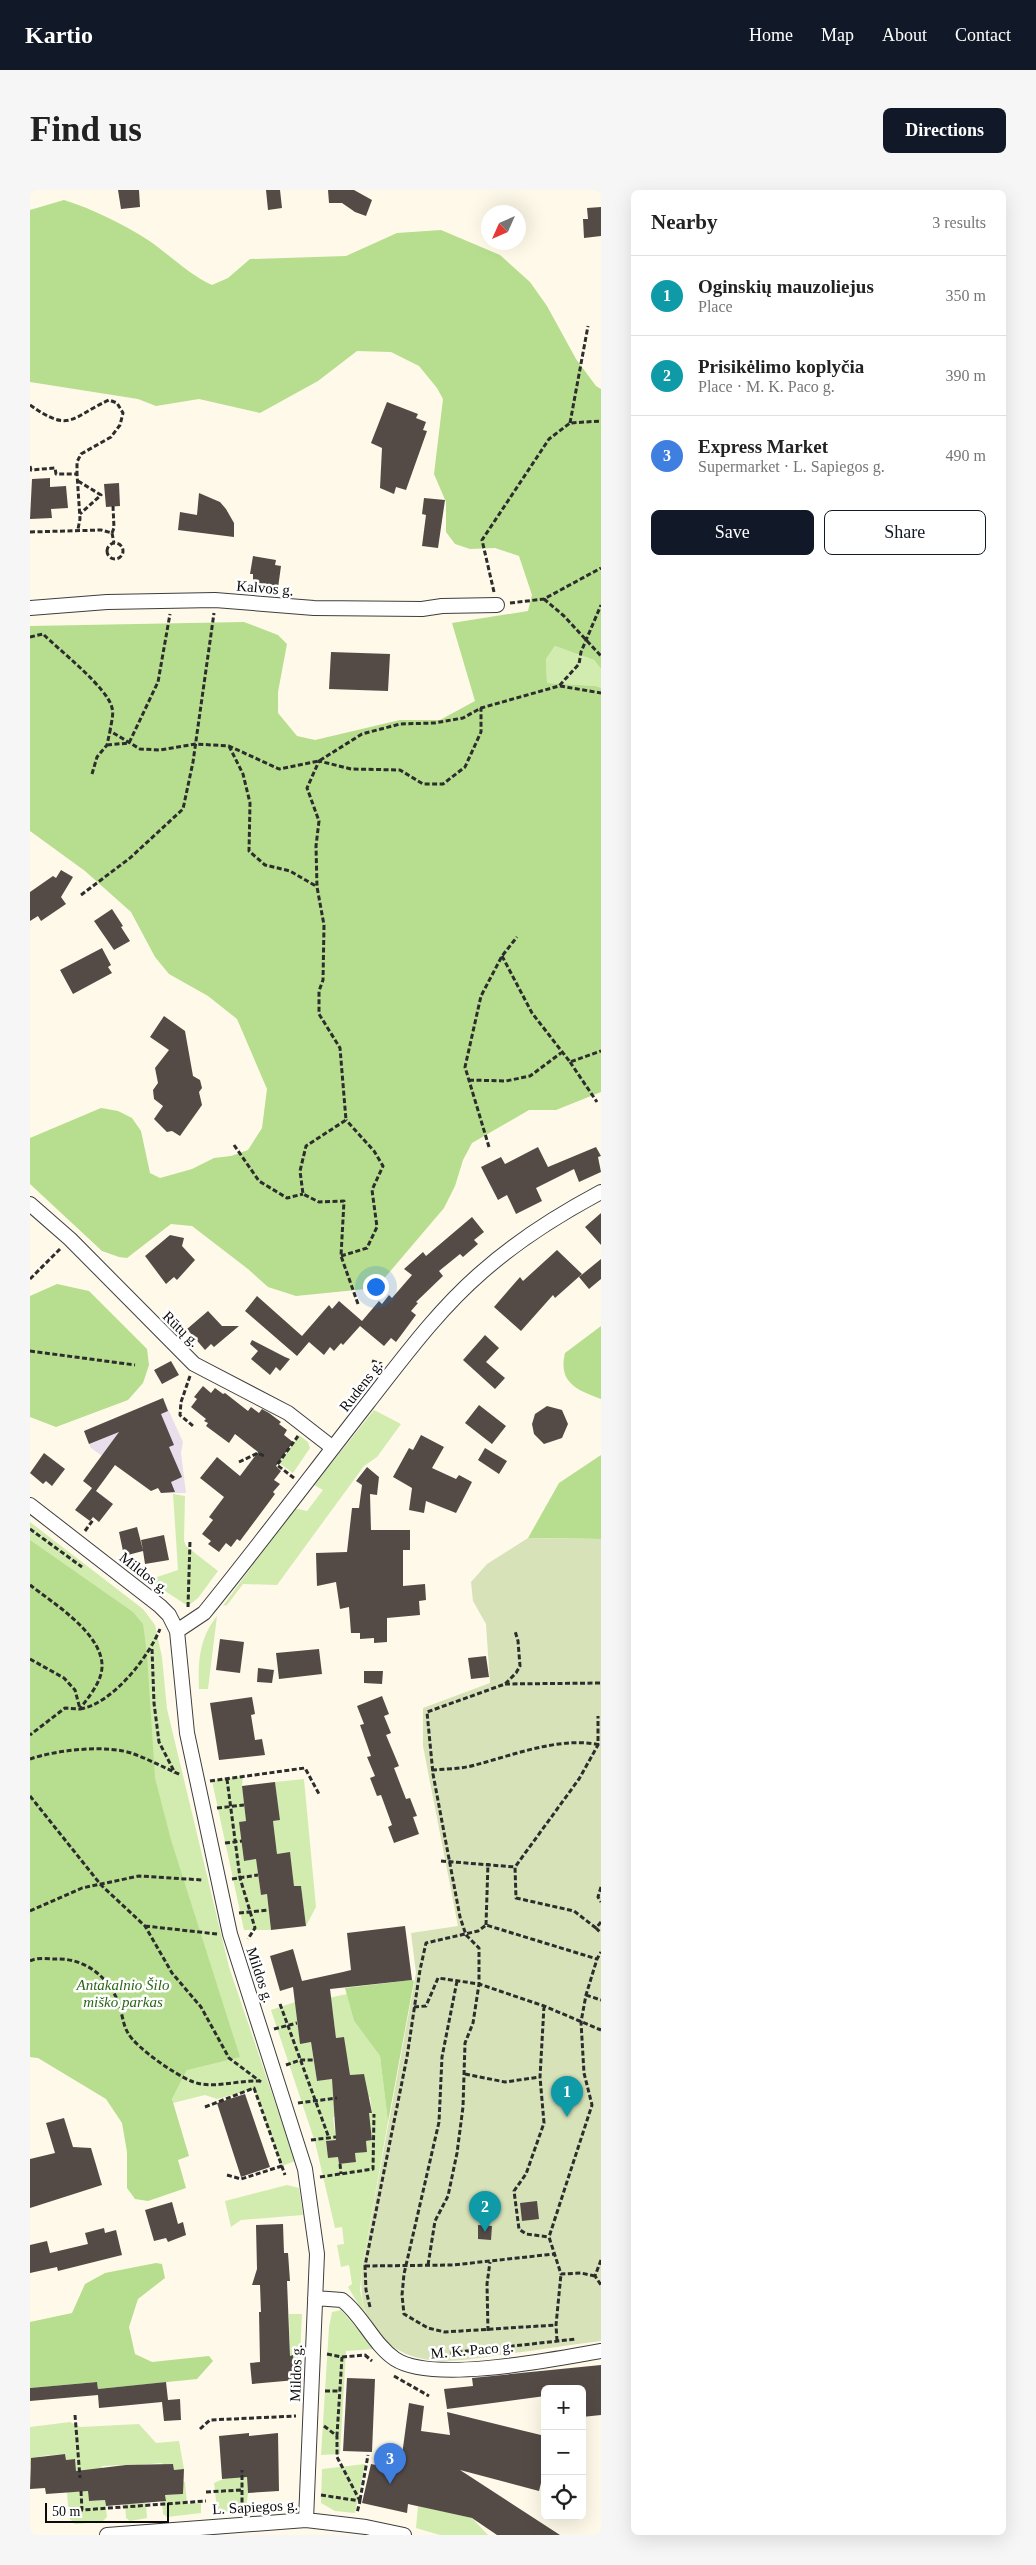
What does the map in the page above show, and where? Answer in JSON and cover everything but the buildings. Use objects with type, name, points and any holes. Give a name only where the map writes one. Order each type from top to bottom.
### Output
[{"type":"street","name":"Kalvos g.","points":[[30,608],[107,602],[216,600],[314,608],[422,609],[442,606],[497,605]]},
{"type":"street","name":"Rudens g.","points":[[177,1631],[204,1613],[420,1337],[480,1274],[510,1248],[557,1216],[601,1192]]},
{"type":"street","name":"Rūtų g.","points":[[30,1204],[70,1239],[194,1364],[288,1413],[333,1448]]},
{"type":"street","name":"Mildos g.","points":[[30,1506],[160,1606],[169,1615],[177,1631],[187,1734],[230,1934],[297,2142],[307,2179],[317,2254],[306,2520]]},
{"type":"street","name":"M. K. Paco g.","points":[[315,2298],[342,2300],[389,2355],[415,2368],[433,2371],[466,2370],[601,2351]]},
{"type":"street","name":"L. Sapiegos g.","points":[[107,2535],[306,2520],[366,2527],[404,2535]]},
{"type":"path","points":[[570,423],[588,326]]},
{"type":"path","points":[[30,405],[55,420],[62,421],[77,418],[109,400],[117,403],[123,413],[120,425],[111,437],[80,454],[77,462],[80,514],[78,529]]},
{"type":"path","points":[[601,421],[570,423],[549,439],[482,540],[497,605],[544,599],[601,568]]},
{"type":"path","points":[[30,466],[31,470],[55,468],[56,474],[77,474]]},
{"type":"path","points":[[78,480],[101,495],[80,514]]},
{"type":"path","points":[[113,506],[114,528],[112,533],[114,542],[123,549],[120,556],[116,558],[110,557],[107,551],[110,544],[114,542]]},
{"type":"path","points":[[30,532],[78,529],[112,533]]},
{"type":"path","points":[[544,599],[601,656]]},
{"type":"path","points":[[80,894],[130,858],[183,809],[196,744],[216,600]]},
{"type":"path","points":[[129,743],[158,682],[172,601]]},
{"type":"path","points":[[559,686],[579,664],[580,652],[587,641],[601,605]]},
{"type":"path","points":[[30,637],[43,634],[108,697],[113,709],[110,731],[107,745],[97,757],[92,774]]},
{"type":"path","points":[[110,731],[140,749],[160,750],[196,744],[229,746],[280,769],[319,761],[362,734],[400,724],[434,723],[463,718],[481,708],[559,686],[601,693]]},
{"type":"path","points":[[319,761],[351,769],[400,770],[423,784],[443,784],[465,767],[481,732],[481,708]]},
{"type":"path","points":[[107,745],[129,743]]},
{"type":"path","points":[[229,746],[243,774],[250,803],[249,851],[265,865],[290,871],[317,887]]},
{"type":"path","points":[[319,761],[307,788],[319,820],[316,846],[317,887],[324,925],[323,980],[319,991],[320,1014],[340,1048],[346,1120],[374,1151],[382,1166],[372,1190],[377,1227],[367,1248],[341,1256]]},
{"type":"path","points":[[489,1147],[465,1067],[481,996],[502,956],[517,937]]},
{"type":"path","points":[[502,956],[532,1013],[570,1062],[596,1102]]},
{"type":"path","points":[[570,1062],[601,1051]]},
{"type":"path","points":[[469,1080],[506,1081],[530,1076],[561,1052]]},
{"type":"path","points":[[303,1194],[300,1171],[306,1146],[346,1120]]},
{"type":"path","points":[[234,1145],[259,1181],[288,1198],[303,1194],[318,1202],[344,1201],[341,1256],[358,1304]]},
{"type":"path","points":[[30,1279],[70,1239]]},
{"type":"path","points":[[30,1352],[135,1364]]},
{"type":"path","points":[[193,1426],[180,1415],[180,1402],[194,1364]]},
{"type":"path","points":[[301,1487],[295,1478],[277,1465],[305,1425]]},
{"type":"path","points":[[239,1462],[258,1453],[264,1456]]},
{"type":"path","points":[[190,1541],[187,1607],[204,1613]]},
{"type":"path","points":[[30,1585],[79,1624],[97,1646],[102,1664],[97,1685],[80,1709]]},
{"type":"path","points":[[30,1735],[65,1708],[80,1709],[94,1707],[111,1694],[152,1648],[162,1626]]},
{"type":"path","points":[[505,1684],[520,1666],[518,1641],[515,1631]]},
{"type":"path","points":[[152,1648],[159,1742],[175,1773]]},
{"type":"path","points":[[30,1659],[64,1678],[75,1690],[80,1709]]},
{"type":"path","points":[[428,2265],[434,2221],[448,2196],[457,2154],[465,2074],[465,2043],[473,2023],[479,1984],[479,1948],[466,1935],[460,1917],[432,1770],[427,1712],[505,1684],[571,1685],[601,1683]]},
{"type":"path","points":[[598,1716],[599,1745],[579,1779],[515,1867],[516,1898],[574,1911],[601,1934]]},
{"type":"path","points":[[432,1770],[474,1766],[501,1756],[563,1744],[599,1745]]},
{"type":"path","points":[[30,1759],[50,1752],[108,1751],[132,1753],[197,1783],[305,1768],[319,1794]]},
{"type":"path","points":[[227,1778],[240,1878],[255,1928],[248,1939]]},
{"type":"path","points":[[30,1796],[101,1885],[145,1926],[172,1974],[200,2008],[229,2058],[261,2082]]},
{"type":"path","points":[[203,1810],[244,1805]]},
{"type":"path","points":[[441,1861],[488,1863],[515,1867]]},
{"type":"path","points":[[486,1925],[488,1863]]},
{"type":"path","points":[[30,1911],[82,1888],[139,1876],[219,1881],[258,1875]]},
{"type":"path","points":[[601,1887],[598,1896],[601,1902]]},
{"type":"path","points":[[226,1914],[268,1910]]},
{"type":"path","points":[[596,1928],[601,1922]]},
{"type":"path","points":[[372,2316],[366,2290],[365,2266],[407,2057],[426,1943],[466,1935],[478,1931],[486,1925]]},
{"type":"path","points":[[486,1925],[597,1959]]},
{"type":"path","points":[[145,1926],[230,1934]]},
{"type":"path","points":[[557,2341],[556,2325],[561,2274],[549,2237],[592,2105],[584,2073],[581,2022],[586,1995],[601,1952]]},
{"type":"path","points":[[30,1961],[66,1959],[87,1964],[103,1979],[118,2002],[128,2034],[152,2057],[191,2081],[206,2085],[244,2080],[266,2082]]},
{"type":"path","points":[[414,2007],[426,2006],[438,1978],[479,1984],[544,2006],[601,2030]]},
{"type":"path","points":[[458,1981],[442,2057],[439,2122],[406,2265],[402,2294],[404,2314],[428,2328],[445,2332],[488,2331],[556,2325]]},
{"type":"path","points":[[586,1995],[601,2000]]},
{"type":"path","points":[[280,2004],[329,2138]]},
{"type":"path","points":[[544,2006],[540,2077],[544,2123],[526,2174],[514,2191],[520,2229],[526,2234],[549,2237]]},
{"type":"path","points":[[261,2032],[297,2023]]},
{"type":"path","points":[[274,2069],[300,2060],[315,2060]]},
{"type":"path","points":[[465,2074],[505,2082],[540,2077]]},
{"type":"path","points":[[205,2107],[254,2088],[285,2175]]},
{"type":"path","points":[[285,2104],[337,2098]]},
{"type":"path","points":[[307,2179],[373,2169],[374,2114]]},
{"type":"path","points":[[297,2142],[336,2138]]},
{"type":"path","points":[[340,2164],[341,2174]]},
{"type":"path","points":[[227,2175],[241,2179],[282,2166]]},
{"type":"path","points":[[365,2266],[490,2262],[554,2254]]},
{"type":"path","points":[[595,2276],[601,2260]]},
{"type":"path","points":[[488,2331],[487,2284],[490,2262]]},
{"type":"path","points":[[561,2274],[581,2273],[595,2276],[601,2284]]},
{"type":"path","points":[[443,2354],[583,2338]]},
{"type":"path","points":[[313,2351],[342,2357],[369,2354]]},
{"type":"path","points":[[342,2357],[337,2457],[360,2501]]},
{"type":"path","points":[[76,2415],[80,2478]]},
{"type":"path","points":[[200,2430],[210,2420],[310,2416],[337,2436]]},
{"type":"path","points":[[347,2513],[357,2514],[368,2455]]},
{"type":"path","points":[[242,2470],[243,2524]]},
{"type":"path","points":[[206,2492],[241,2490]]},
{"type":"path","points":[[81,2491],[82,2510],[206,2501]]},
{"type":"path","points":[[307,2494],[360,2501]]},
{"type":"shaded area","points":[[163,1398],[183,1442],[181,1453],[186,1493],[161,1493],[158,1488],[151,1491],[91,1448],[84,1431]]},
{"type":"green space","points":[[64,200],[97,212],[148,240],[195,275],[212,285],[228,278],[250,259],[346,256],[397,233],[441,230],[481,247],[481,250],[488,250],[500,255],[530,282],[547,306],[576,359],[596,386],[601,389],[601,669],[594,660],[555,646],[546,659],[547,683],[596,686],[601,688],[601,1092],[556,1110],[529,1110],[472,1143],[463,1160],[455,1186],[444,1208],[376,1288],[296,1296],[268,1287],[248,1269],[192,1226],[171,1224],[127,1258],[119,1257],[102,1251],[30,1184],[30,1138],[101,1108],[118,1111],[132,1118],[141,1131],[150,1173],[160,1178],[192,1169],[214,1158],[231,1156],[248,1150],[262,1128],[267,1089],[237,1019],[208,996],[169,974],[155,957],[131,912],[85,871],[30,831],[30,626],[244,622],[278,635],[287,644],[278,692],[278,713],[297,736],[315,740],[400,720],[440,720],[475,701],[452,623],[528,611],[532,595],[519,556],[495,548],[470,549],[455,544],[446,532],[446,502],[434,474],[443,399],[437,388],[419,366],[391,352],[357,351],[318,381],[260,413],[199,399],[156,406],[138,399],[30,382],[30,210]]},
{"type":"green space","points":[[555,646],[594,660],[601,669],[601,688],[596,686],[547,683],[546,659]]},
{"type":"green space","points":[[57,1284],[89,1291],[147,1349],[149,1365],[143,1383],[128,1400],[56,1427],[30,1417],[30,1296]]},
{"type":"green space","points":[[601,1326],[601,1399],[571,1384],[564,1371],[564,1363],[565,1353]]},
{"type":"green space","points":[[374,1410],[401,1424],[377,1457],[364,1466],[277,1585],[243,1584],[227,1605],[223,1606],[294,1508],[307,1511],[323,1490],[314,1485]]},
{"type":"green space","points":[[299,1435],[308,1442],[310,1448],[293,1473],[279,1463]]},
{"type":"green space","points":[[601,1455],[601,1539],[528,1538],[559,1483]]},
{"type":"green space","points":[[173,1494],[185,1496],[184,1541],[186,1546],[218,1571],[198,1598],[188,1606],[148,1580],[178,1570]]},
{"type":"green space","name":"Antakalnio Šilo miško parkas","points":[[30,1522],[143,1609],[155,1625],[162,1657],[167,1709],[229,1967],[295,2161],[282,2166],[254,2089],[217,2099],[205,2095],[173,2103],[172,2099],[187,2070],[30,2057]]},
{"type":"green space","points":[[528,1538],[601,1539],[601,2341],[473,2359],[440,2361],[409,2355],[394,2347],[374,2329],[366,2313],[362,2296],[362,2269],[416,1973],[411,1933],[458,1926],[423,1746],[423,1708],[490,1683],[486,1624],[473,1601],[471,1582],[487,1564]]},
{"type":"green space","name":"Antakalnio Šilo miško parkas","points":[[30,1540],[133,1612],[143,1624],[147,1654],[155,1778],[171,1840],[240,2057],[187,2070],[172,2099],[189,2156],[178,2160],[186,2188],[148,2201],[135,2199],[127,2188],[127,2152],[122,2123],[106,2099],[38,2058],[30,2057]]},
{"type":"green space","points":[[217,1616],[208,1689],[199,1689],[199,1669],[203,1642],[206,1633]]},
{"type":"green space","points":[[243,1776],[242,1786],[246,1821],[239,1822],[244,1861],[256,1859],[261,1895],[267,1894],[271,1930],[244,1930],[212,1781]]},
{"type":"green space","points":[[304,1779],[316,1907],[306,1926],[301,1886],[294,1886],[290,1853],[277,1854],[273,1821],[280,1820],[275,1782]]},
{"type":"green space","points":[[414,1981],[388,2122],[380,2056],[354,2021],[345,1988]]},
{"type":"green space","points":[[347,1994],[354,2021],[380,2056],[388,2122],[362,2269],[360,2290],[366,2317],[348,2287],[352,2284],[349,2265],[341,2267],[337,2245],[344,2244],[342,2227],[335,2228],[315,2142],[271,2010],[295,2002],[300,2043],[311,2042],[317,2081],[332,2079],[339,2116],[333,2117],[336,2140],[326,2142],[328,2158],[338,2157],[339,2164],[356,2162],[355,2153],[367,2151],[366,2141],[372,2140],[370,2123],[365,2114],[372,2113],[370,2097],[365,2097],[364,2074],[350,2075],[348,2060],[344,2060],[344,2037],[336,2038],[333,2012],[328,1998]]},
{"type":"green space","points":[[287,2185],[299,2188],[303,2215],[241,2220],[231,2227],[225,2201]]},
{"type":"green space","points":[[156,2263],[162,2264],[165,2278],[138,2299],[129,2327],[135,2354],[152,2362],[209,2356],[213,2361],[197,2379],[98,2389],[97,2382],[30,2388],[30,2322],[72,2313],[85,2284],[105,2273]]},
{"type":"green space","points":[[341,2310],[375,2349],[346,2351],[340,2454],[321,2455],[329,2327],[332,2312]]},
{"type":"green space","points":[[289,2314],[302,2314],[299,2378],[296,2380],[293,2356],[290,2356]]},
{"type":"green space","points":[[70,2422],[80,2427],[139,2424],[156,2443],[179,2441],[184,2469],[174,2470],[173,2464],[163,2465],[162,2463],[138,2465],[126,2471],[125,2465],[102,2466],[102,2469],[76,2478],[75,2459],[66,2460],[65,2454],[41,2456],[30,2466],[30,2427]]},
{"type":"green space","points":[[365,2464],[355,2513],[335,2511],[321,2503],[322,2469]]},
{"type":"green space","points":[[246,2469],[248,2493],[246,2511],[220,2512],[217,2509],[214,2483]]},
{"type":"green space","points":[[182,2482],[185,2482],[187,2504],[201,2503],[201,2513],[167,2517],[163,2514],[162,2501],[166,2501],[165,2495],[183,2494]]},
{"type":"green space","points":[[88,2491],[89,2501],[105,2500],[107,2517],[102,2522],[75,2524],[69,2518],[67,2492]]},
{"type":"green space","points":[[146,2503],[147,2518],[130,2521],[126,2518],[125,2504]]},
{"type":"green space","points":[[418,2506],[472,2518],[488,2535],[440,2535],[416,2528]]},
{"type":"place","name":"Oginskių mauzoliejus","points":[[567,2117]]},
{"type":"place","name":"Prisikėlimo koplyčia","points":[[485,2232]]},
{"type":"place","name":"Express Market","points":[[390,2484]]}]
